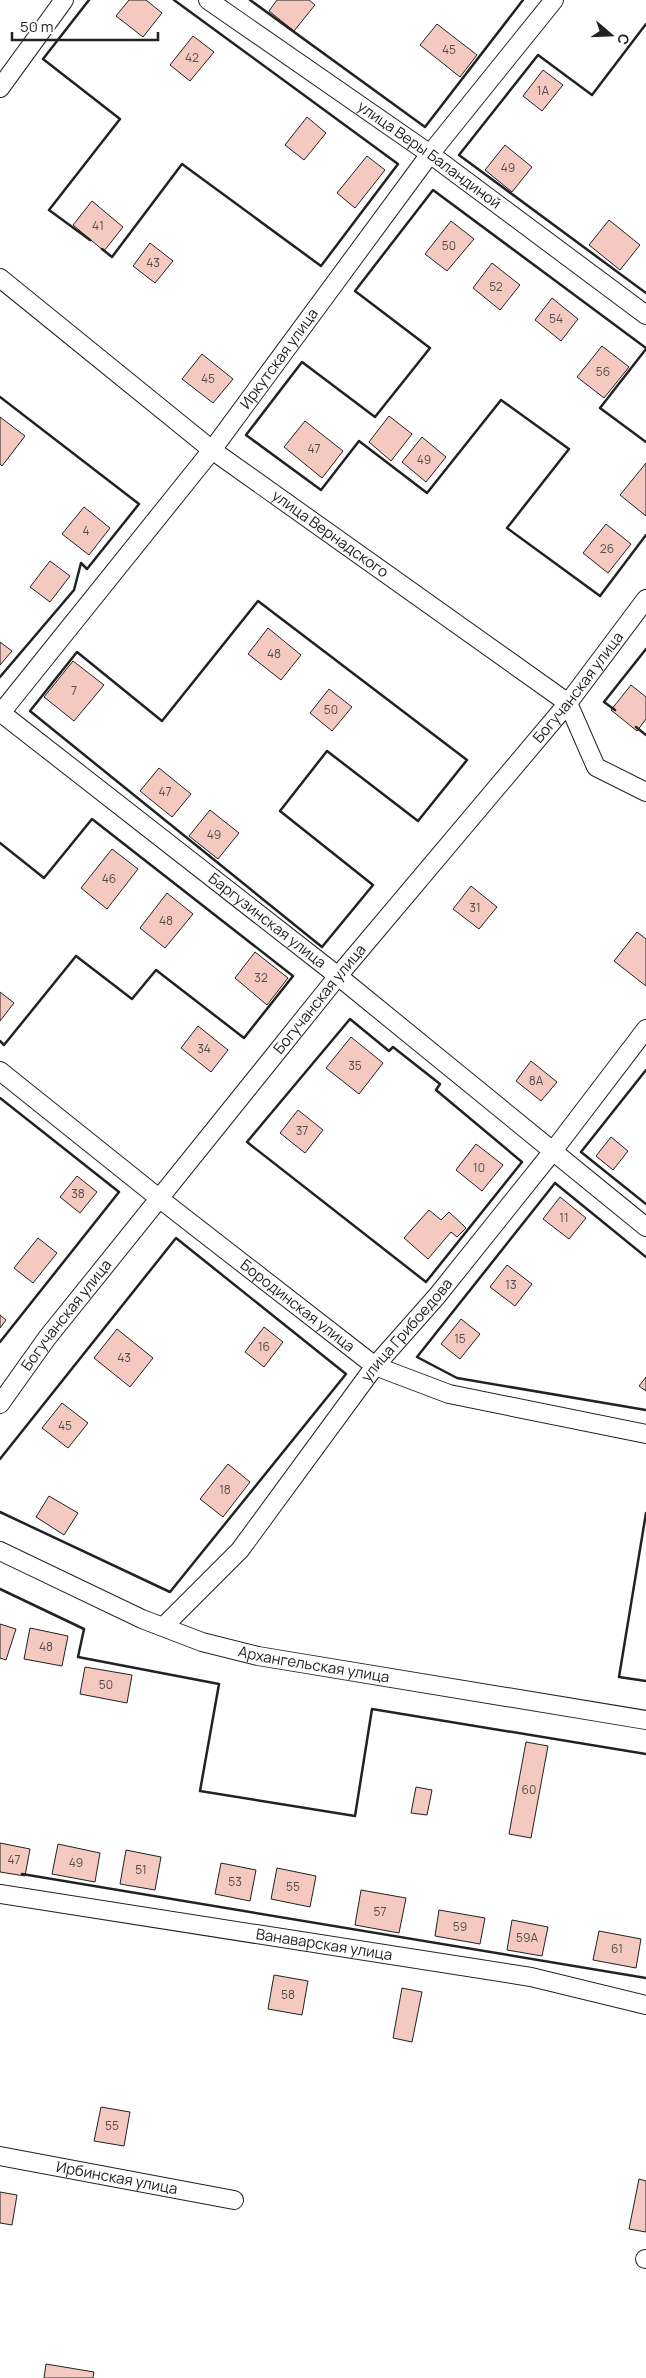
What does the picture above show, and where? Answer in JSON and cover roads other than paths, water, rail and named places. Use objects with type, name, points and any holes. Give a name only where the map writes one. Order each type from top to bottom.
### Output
[{"type":"street","points":[[0,88],[64,0]]},
{"type":"street","name":"улица Веры Баландиной","points":[[208,0],[430,154],[646,315]]},
{"type":"street","name":"Иркутская улица","points":[[0,713],[212,450],[430,154],[554,0]]},
{"type":"street","name":"улица Вернадского","points":[[0,278],[212,450],[568,702]]},
{"type":"street","name":"Богучанская улица","points":[[0,1404],[47,1338],[338,976],[568,702],[646,598]]},
{"type":"street","points":[[568,702],[596,767],[646,792]]},
{"type":"street","name":"Баргузинская улица","points":[[0,713],[338,976],[646,1227]]},
{"type":"street","name":"улица Грибоедова","points":[[163,1627],[240,1550],[375,1366],[437,1296],[553,1151],[646,1029]]},
{"type":"street","name":"Бородинская улица","points":[[0,1071],[160,1199],[375,1366],[449,1394],[646,1434]]},
{"type":"street","name":"Архангельская улица","points":[[0,1551],[142,1619],[202,1642],[258,1656],[646,1720]]},
{"type":"street","name":"Ванаварская улица","points":[[0,1894],[531,1977],[646,2005]]},
{"type":"street","name":"Ирбинская улица","points":[[0,2156],[234,2200]]}]
